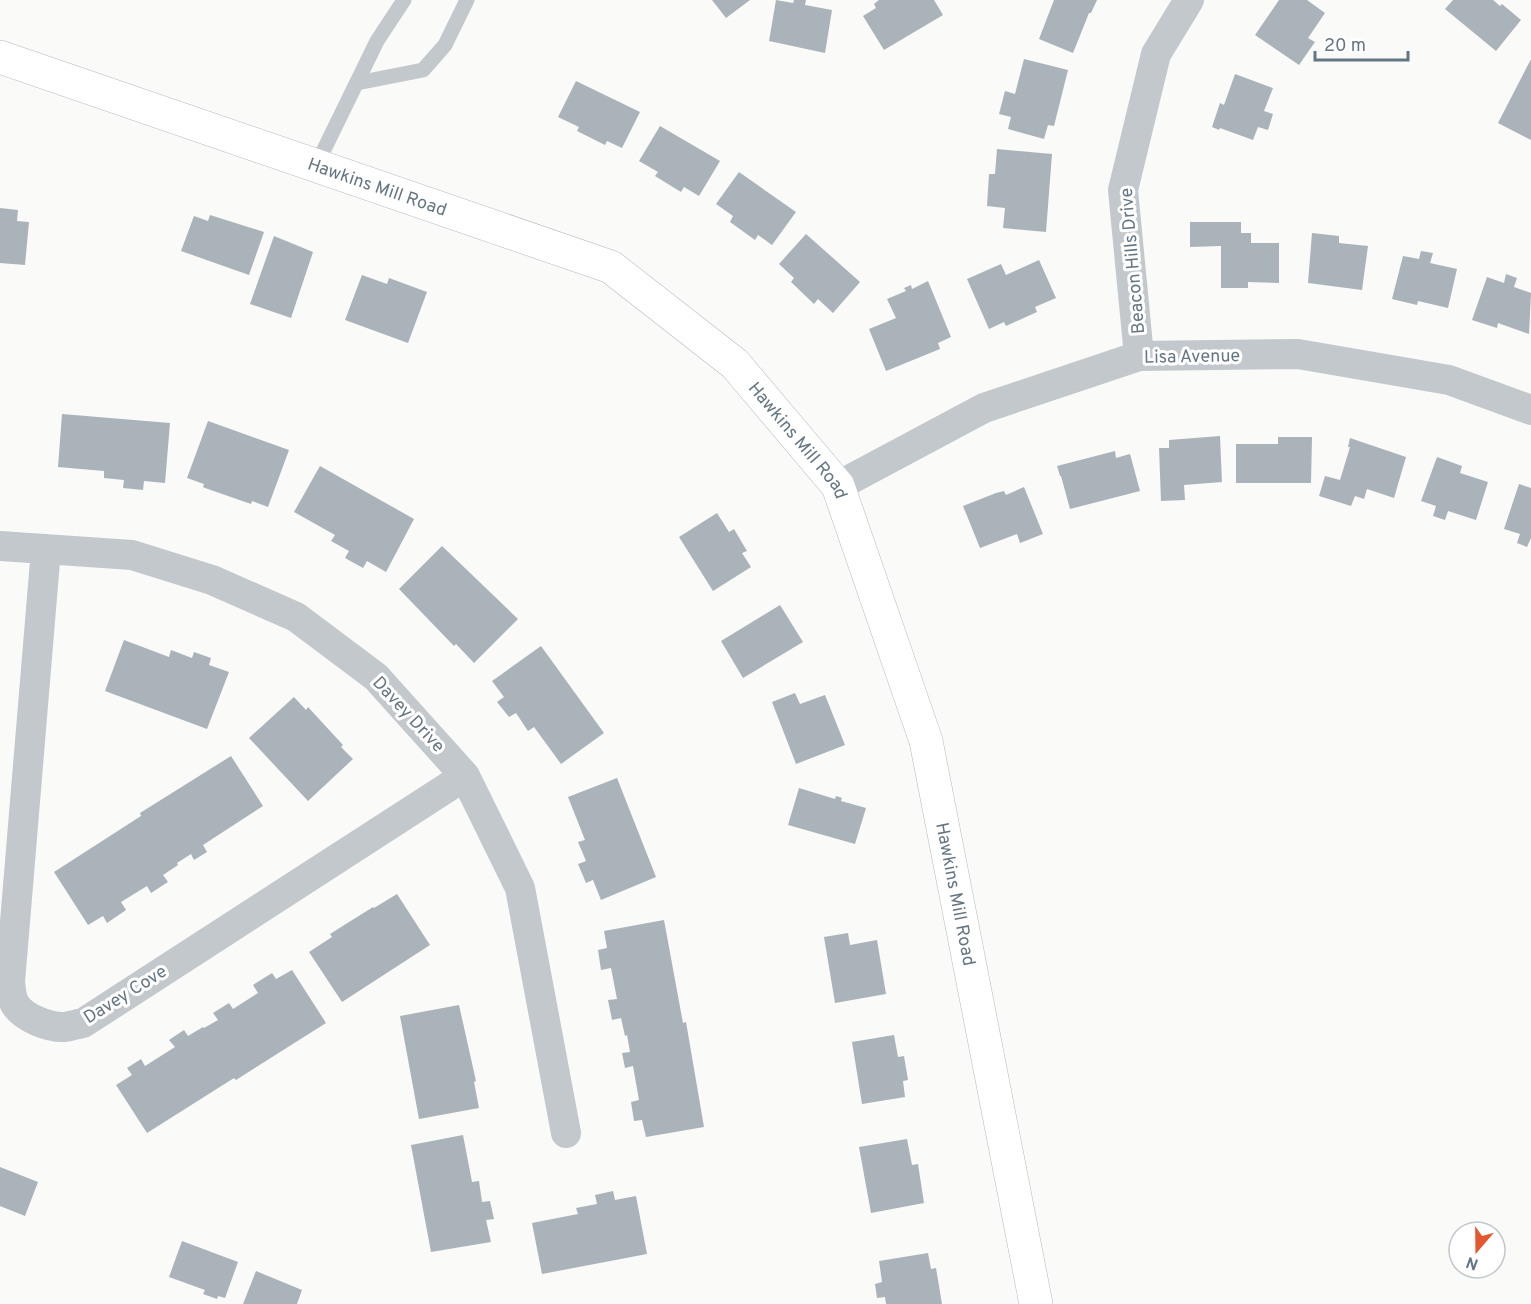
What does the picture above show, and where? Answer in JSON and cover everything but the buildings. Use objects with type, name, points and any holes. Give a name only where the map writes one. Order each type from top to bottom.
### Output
[{"type":"street","name":"Beacon Hills Drive","points":[[1139,356],[1122,190],[1156,54],[1189,0]]},
{"type":"street","name":"Hawkins Mill Road","points":[[0,57],[611,267],[735,364],[838,486],[926,741],[1036,1304]]},
{"type":"street","name":"Lisa Avenue","points":[[838,486],[984,408],[1139,356],[1298,354],[1449,380],[1531,410]]},
{"type":"street","name":"Davey Drive","points":[[0,546],[132,555],[212,580],[296,617],[376,677],[465,776],[520,888],[567,1133]]},
{"type":"street","name":"Davey Cove","points":[[46,549],[10,982],[15,1005],[22,1012],[49,1024],[64,1027],[83,1023],[465,776]]},
{"type":"lane","points":[[316,166],[377,41],[404,0]]},
{"type":"lane","points":[[357,83],[423,70],[444,45],[467,0]]}]
